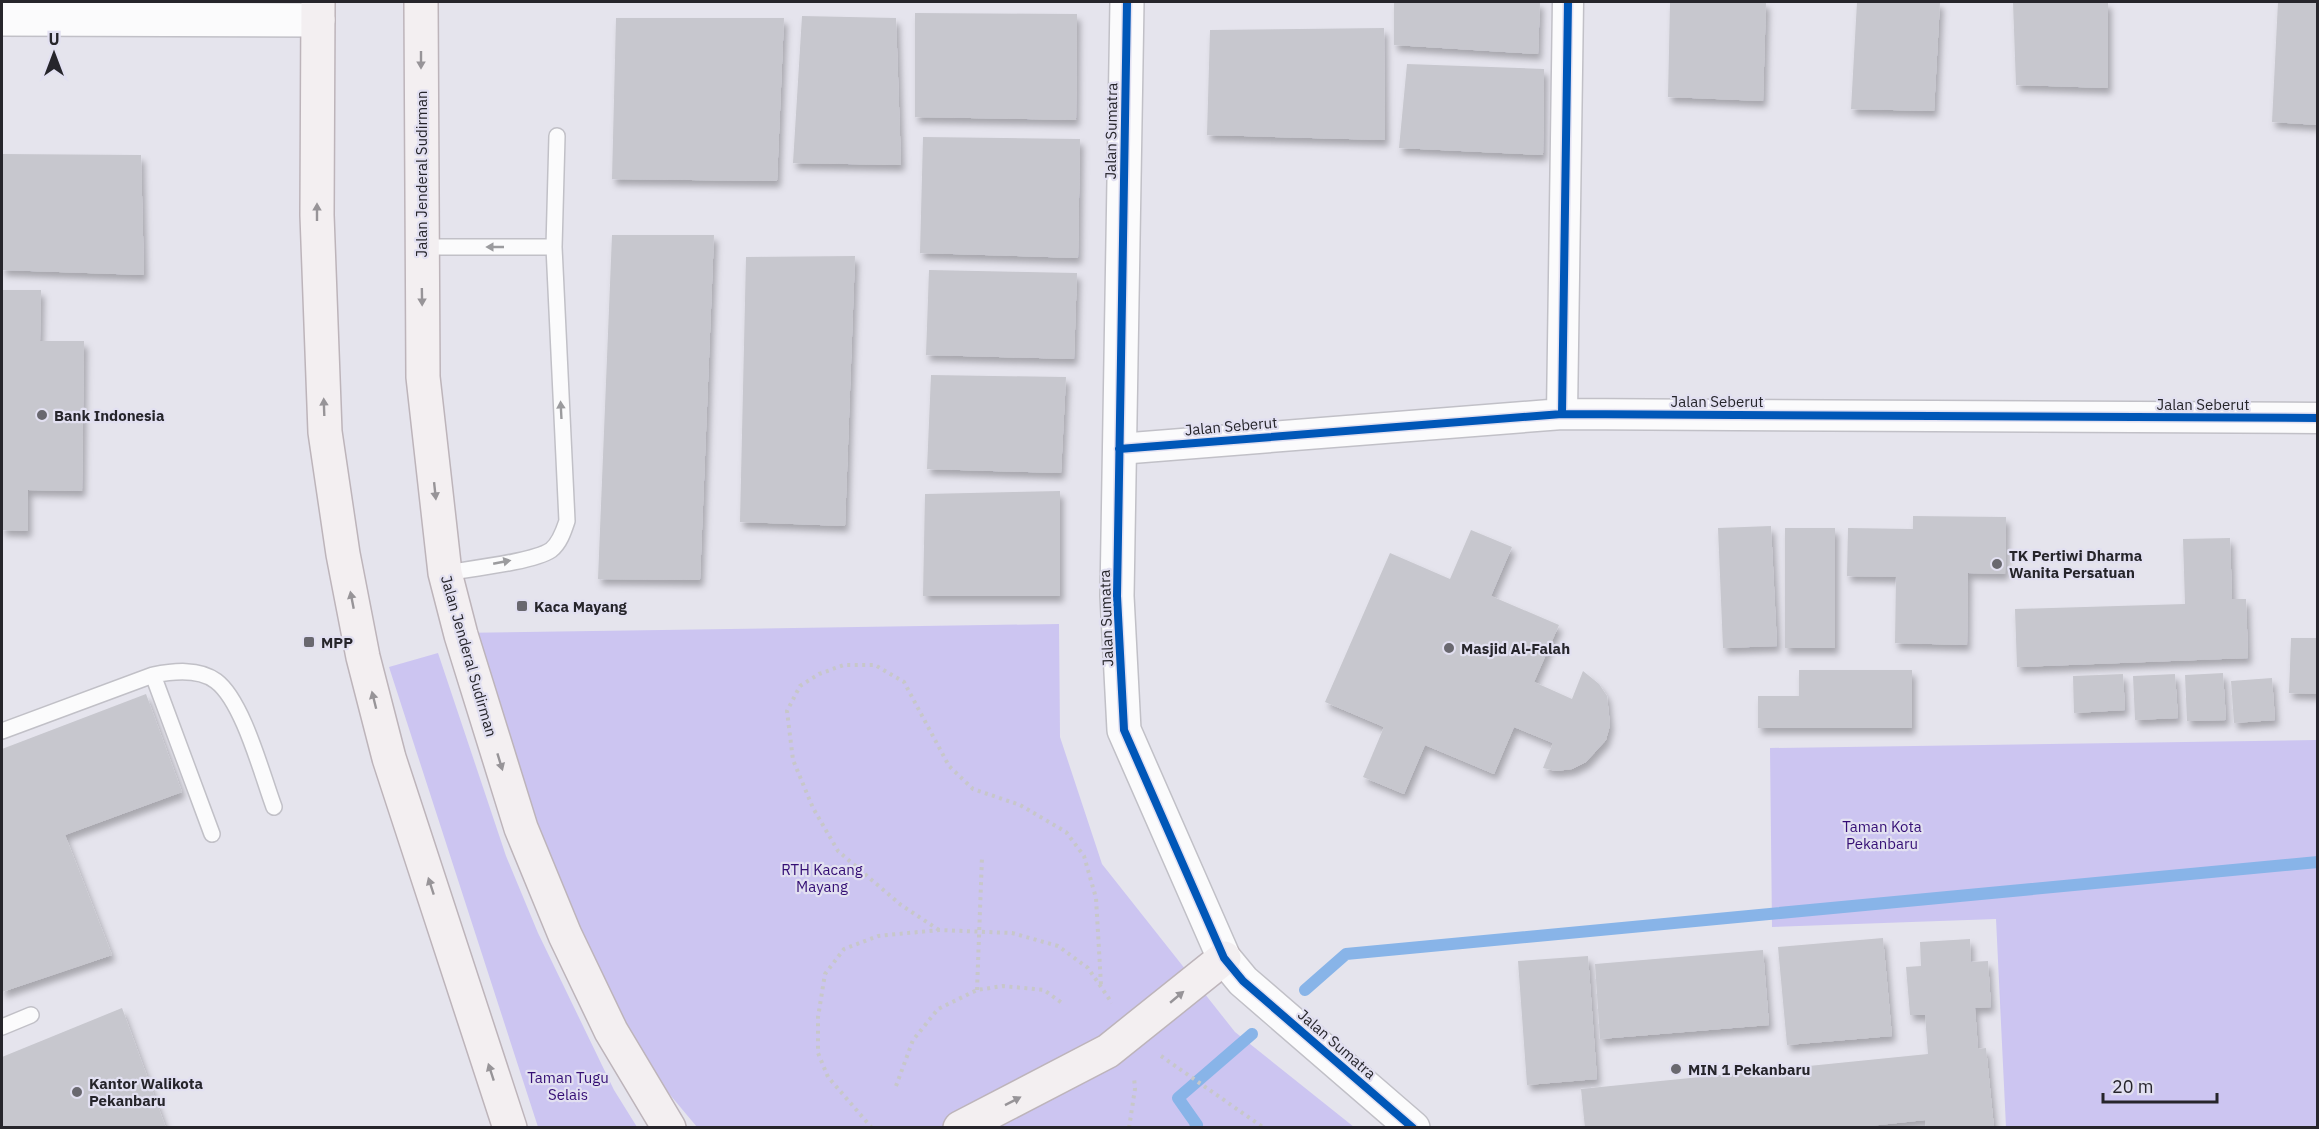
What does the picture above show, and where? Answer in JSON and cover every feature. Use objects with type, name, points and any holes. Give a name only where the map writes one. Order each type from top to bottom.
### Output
[{"type":"main road","name":"Jalan Jenderal Sudirman","points":[[421,2],[423,377],[445,573],[461,635],[521,828],[565,935],[601,1009],[661,1115]]},
{"type":"main road","points":[[318,11],[317,215],[325,432],[344,554],[363,657],[389,758],[510,1128]]},
{"type":"main road","points":[[960,1128],[1079,1068],[1131,1034],[1224,958]]},
{"type":"main road","points":[[661,1115],[691,1128]]},
{"type":"street","name":"Jalan Sumatra","points":[[1126,2],[1117,596],[1124,730],[1224,958],[1243,981],[1413,1128]]},
{"type":"street","points":[[1562,414],[1568,2]]},
{"type":"street","points":[[2,19],[318,11]]},
{"type":"street","name":"Jalan Seberut","points":[[1119,449],[1562,414],[2318,418]]},
{"type":"lane","points":[[445,573],[527,558],[551,550],[562,534],[567,521],[554,247],[557,136]]},
{"type":"lane","points":[[422,247],[554,247]]},
{"type":"lane","points":[[2,731],[153,675],[169,672],[194,673],[215,681],[236,706],[274,807]]},
{"type":"lane","points":[[153,675],[212,834]]},
{"type":"lane","points":[[2,1027],[31,1016]]},
{"type":"path","points":[[939,930],[901,905],[838,851],[813,808],[794,760],[787,711],[800,686],[819,674],[844,665],[875,665],[904,682],[949,765],[974,789],[1020,805],[1066,832],[1084,856],[1096,898],[1101,985]]},
{"type":"path","points":[[977,990],[982,857]]},
{"type":"path","points":[[872,1128],[828,1077],[818,1053],[818,1017],[825,974],[844,949],[878,936],[939,930],[1011,933],[1058,946],[1088,968],[1131,1034]]},
{"type":"path","points":[[896,1086],[913,1040],[938,1009],[977,990],[1003,986],[1044,990],[1062,1003]]},
{"type":"path","points":[[1175,1067],[1263,1128]]},
{"type":"green space","name":"RTH Kacang Mayang","points":[[1059,624],[1060,737],[1102,864],[1235,1032],[1354,1127],[697,1127],[603,1015],[455,633]]},
{"type":"green space","name":"Taman Tugu Selais","points":[[438,653],[506,856],[538,933],[614,1090],[637,1127],[538,1127],[389,667]]},
{"type":"green space","name":"Taman Kota Pekanbaru","points":[[2317,740],[2317,1127],[2006,1127],[1996,919],[1772,927],[1770,748]]},
{"type":"building","points":[[1394,2],[1540,2],[1538,54],[1394,45]]},
{"type":"building","points":[[1670,2],[1766,2],[1763,101],[1668,97]]},
{"type":"building","points":[[1857,2],[1940,2],[1934,111],[1851,109]]},
{"type":"building","points":[[2013,2],[2108,2],[2108,88],[2016,85]]},
{"type":"building","points":[[2278,2],[2318,2],[2318,125],[2272,122]]},
{"type":"building","points":[[915,13],[1077,14],[1076,120],[915,117]]},
{"type":"building","points":[[802,16],[896,18],[901,165],[793,163]]},
{"type":"building","points":[[616,18],[784,18],[777,181],[612,179]]},
{"type":"building","points":[[1384,28],[1385,140],[1207,135],[1210,30]]},
{"type":"building","points":[[1407,64],[1544,69],[1543,155],[1399,148]]},
{"type":"building","points":[[923,137],[1080,139],[1078,258],[920,253]]},
{"type":"building","points":[[2,154],[141,155],[144,275],[2,270]]},
{"type":"building","points":[[612,235],[714,235],[700,580],[598,579]]},
{"type":"building","points":[[855,256],[845,526],[740,522],[746,257]]},
{"type":"building","points":[[929,270],[1077,273],[1074,359],[926,355]]},
{"type":"building","name":"Bank Indonesia","points":[[2,290],[41,290],[40,341],[84,341],[82,491],[28,490],[28,531],[2,530]]},
{"type":"building","points":[[931,375],[1066,377],[1061,473],[927,469]]},
{"type":"building","points":[[1060,491],[1060,596],[923,596],[925,494]]},
{"type":"building","points":[[1913,516],[2006,517],[2005,574],[1968,573],[1967,645],[1895,643],[1896,577],[1847,576],[1848,528],[1913,529]]},
{"type":"building","points":[[1771,526],[1777,646],[1723,648],[1718,528]]},
{"type":"building","points":[[1785,528],[1835,528],[1835,648],[1785,648]]},
{"type":"building","name":"Masjid Al-Falah","points":[[1471,530],[1512,547],[1491,596],[1559,625],[1534,682],[1572,699],[1583,671],[1599,684],[1607,696],[1610,725],[1606,740],[1586,762],[1572,769],[1556,771],[1543,768],[1553,743],[1514,727],[1494,774],[1425,745],[1404,794],[1363,777],[1384,727],[1325,702],[1390,553],[1450,579]]},
{"type":"building","points":[[2230,538],[2232,599],[2246,599],[2248,658],[2017,667],[2015,609],[2185,604],[2183,539]]},
{"type":"building","points":[[2291,638],[2318,638],[2318,694],[2289,693]]},
{"type":"building","points":[[1799,670],[1912,670],[1912,728],[1758,728],[1758,696],[1799,696]]},
{"type":"building","points":[[2223,673],[2226,720],[2187,721],[2185,675]]},
{"type":"building","points":[[2123,674],[2125,710],[2074,713],[2073,676]]},
{"type":"building","points":[[2175,674],[2178,718],[2135,720],[2133,676]]},
{"type":"building","points":[[2272,678],[2275,720],[2234,723],[2231,681]]},
{"type":"building","points":[[146,694],[182,792],[65,835],[112,955],[2,992],[2,749]]},
{"type":"building","points":[[1883,938],[1892,1036],[1787,1045],[1778,947]]},
{"type":"building","points":[[1970,939],[1971,962],[1988,961],[1991,1007],[1975,1008],[1978,1049],[1986,1048],[1994,1128],[1926,1128],[1925,1120],[1851,1128],[1585,1128],[1581,1089],[1928,1054],[1925,1015],[1910,1015],[1906,967],[1921,966],[1920,942]]},
{"type":"building","points":[[1763,950],[1769,1025],[1600,1039],[1595,964]]},
{"type":"building","points":[[1588,956],[1597,1079],[1527,1085],[1518,961]]},
{"type":"building","name":"Kantor Walikota Pekanbaru","points":[[122,1008],[166,1128],[2,1128],[2,1057]]},
{"type":"waterway","points":[[1305,990],[1346,954],[2318,862]]},
{"type":"waterway","points":[[1195,1128],[1197,1125],[1178,1098],[1252,1034]]},
{"type":"cycle path","points":[[1127,2],[1117,596],[1124,730],[1224,958],[1243,981],[1413,1128]]},
{"type":"cycle path","points":[[1562,414],[1568,2]]},
{"type":"cycle path","points":[[1119,449],[1562,414],[2318,418]]},
{"type":"place","name":"Bank Indonesia","points":[[42,415]]},
{"type":"place","name":"TK Pertiwi Dharma Wanita Persatuan","points":[[1997,564]]},
{"type":"place","name":"Kaca Mayang","points":[[522,606]]},
{"type":"place","name":"MPP","points":[[309,642]]},
{"type":"place","name":"Masjid Al-Falah","points":[[1449,648]]},
{"type":"place","name":"MIN 1 Pekanbaru","points":[[1676,1069]]},
{"type":"place","name":"Kantor Walikota Pekanbaru","points":[[77,1092]]}]
